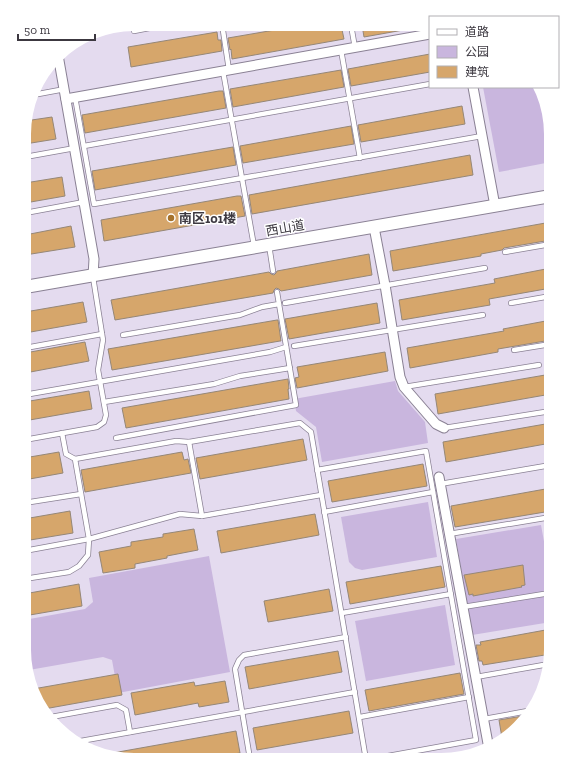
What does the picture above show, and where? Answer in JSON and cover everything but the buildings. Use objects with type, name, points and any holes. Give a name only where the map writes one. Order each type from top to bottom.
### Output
[{"type":"street","points":[[69,95],[226,70],[429,34]]},
{"type":"street","points":[[60,62],[69,95],[80,147],[84,202],[94,259],[93,276]]},
{"type":"street","points":[[473,88],[494,206]]},
{"type":"street","name":"西山道","points":[[31,286],[544,197]]},
{"type":"street","points":[[374,227],[400,376],[404,387],[436,424],[444,428]]},
{"type":"street","points":[[439,480],[488,742]]},
{"type":"lane","points":[[223,31],[231,119],[254,248]]},
{"type":"lane","points":[[351,31],[355,48]]},
{"type":"lane","points":[[341,50],[360,158]]},
{"type":"lane","points":[[31,156],[429,84]]},
{"type":"lane","points":[[39,95],[69,95]]},
{"type":"lane","points":[[80,147],[94,204],[482,136]]},
{"type":"lane","points":[[31,212],[84,202]]},
{"type":"lane","points":[[269,245],[273,271]]},
{"type":"lane","points":[[505,252],[544,245]]},
{"type":"lane","points":[[285,302],[485,268]]},
{"type":"lane","points":[[31,439],[97,427],[104,422],[106,415],[98,370],[103,340],[93,276]]},
{"type":"lane","points":[[116,438],[296,406],[277,292]]},
{"type":"lane","points":[[511,303],[544,297]]},
{"type":"lane","points":[[123,335],[240,315],[262,307],[279,304]]},
{"type":"lane","points":[[294,346],[483,315]]},
{"type":"lane","points":[[31,347],[102,334]]},
{"type":"lane","points":[[514,350],[544,345]]},
{"type":"lane","points":[[31,394],[286,348]]},
{"type":"lane","points":[[404,387],[539,365]]},
{"type":"lane","points":[[104,402],[214,384],[240,376],[290,368]]},
{"type":"lane","points":[[444,428],[544,412]]},
{"type":"lane","points":[[62,433],[66,454],[75,459],[176,441],[189,442],[300,423],[311,432],[365,753]]},
{"type":"lane","points":[[189,442],[202,516]]},
{"type":"lane","points":[[317,470],[426,451],[476,740],[404,753]]},
{"type":"lane","points":[[31,578],[69,572],[79,566],[88,555],[89,539],[75,459]]},
{"type":"lane","points":[[439,480],[544,465]]},
{"type":"lane","points":[[324,512],[433,492]]},
{"type":"lane","points":[[31,502],[81,494]]},
{"type":"lane","points":[[31,550],[89,539],[180,514],[202,516],[322,496]]},
{"type":"lane","points":[[449,534],[544,518]]},
{"type":"lane","points":[[342,613],[451,594]]},
{"type":"lane","points":[[463,607],[544,596]]},
{"type":"lane","points":[[249,753],[235,669],[239,660],[244,655],[346,637]]},
{"type":"lane","points":[[476,677],[543,665]]},
{"type":"lane","points":[[85,740],[355,692]]},
{"type":"lane","points":[[360,717],[469,697]]},
{"type":"lane","points":[[55,716],[117,705],[126,710],[130,732]]},
{"type":"lane","points":[[484,719],[524,712]]},
{"type":"green space","points":[[483,88],[533,88],[541,107],[543,120],[544,163],[499,172]]},
{"type":"green space","points":[[395,381],[398,391],[425,422],[428,443],[322,462],[316,427],[296,411],[294,399]]},
{"type":"green space","points":[[428,502],[437,557],[362,570],[355,568],[349,562],[341,517]]},
{"type":"green space","points":[[541,525],[544,542],[544,623],[472,635],[456,539]]},
{"type":"green space","points":[[209,556],[230,672],[118,693],[112,660],[103,657],[33,669],[31,657],[31,619],[85,609],[93,602],[89,578]]},
{"type":"green space","points":[[445,605],[455,665],[366,681],[355,621]]},
{"type":"place","name":"南区101楼","points":[[171,218]]}]
